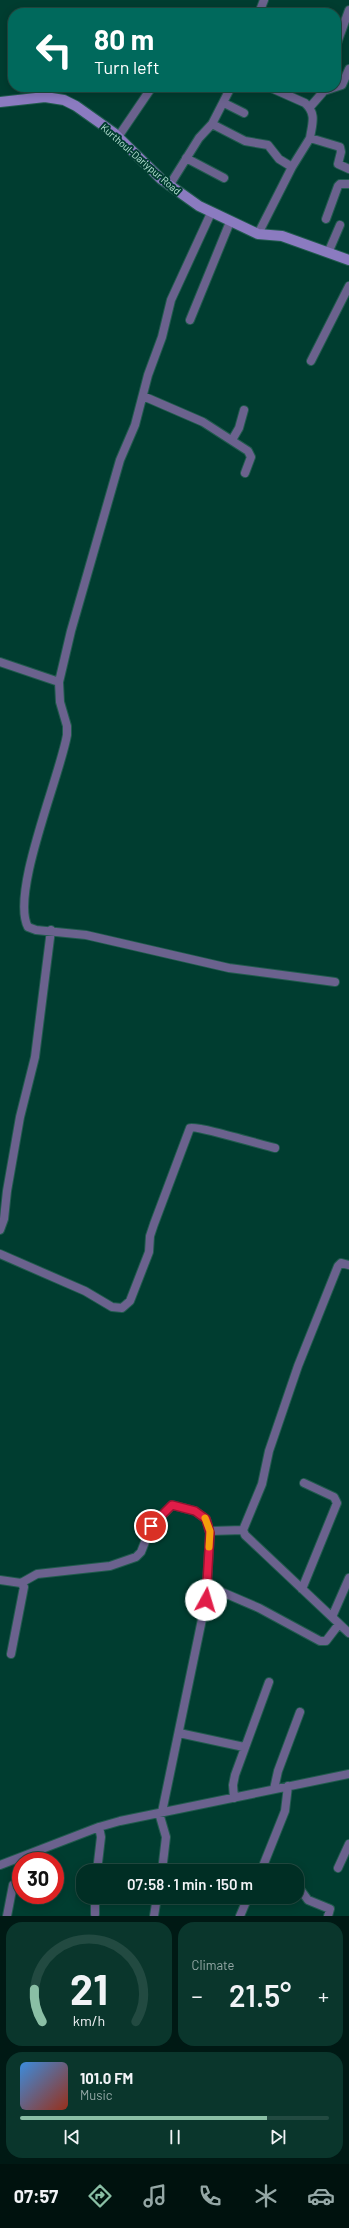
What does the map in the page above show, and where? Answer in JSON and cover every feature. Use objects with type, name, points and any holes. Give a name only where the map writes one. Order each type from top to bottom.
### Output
[{"type":"street","points":[[341,32],[349,10]]},
{"type":"street","points":[[341,85],[349,69]]},
{"type":"street","points":[[118,136],[149,92]]},
{"type":"street","points":[[169,186],[199,138],[212,124],[229,92]]},
{"type":"street","points":[[258,234],[292,166],[310,138],[314,118],[310,108],[305,103],[280,92]]},
{"type":"street","points":[[310,108],[322,92]]},
{"type":"street","name":"Kurthoul-Dariypur Road","points":[[0,102],[45,97],[64,100],[76,106],[118,136],[169,186],[211,213],[258,234],[282,236],[349,260]]},
{"type":"street","points":[[224,102],[244,113]]},
{"type":"street","points":[[212,124],[245,141],[268,145],[279,159],[292,166]]},
{"type":"street","points":[[310,138],[340,147],[342,152],[338,164],[349,170]]},
{"type":"street","points":[[186,158],[224,178]]},
{"type":"street","points":[[326,219],[338,186],[340,184],[349,184]]},
{"type":"street","points":[[211,213],[171,300],[162,338],[114,481],[71,631],[59,682],[59,696],[67,726],[67,734],[30,864],[24,914],[28,927],[36,930],[51,930],[108,939],[229,968],[335,982]]},
{"type":"street","points":[[190,320],[230,222]]},
{"type":"street","points":[[328,253],[340,225]]},
{"type":"street","points":[[311,361],[349,286]]},
{"type":"street","points":[[143,396],[203,422],[251,454],[251,460],[245,473]]},
{"type":"street","points":[[232,440],[239,428],[244,410]]},
{"type":"street","points":[[0,662],[59,682]]},
{"type":"street","points":[[0,1230],[4,1219],[3,1190],[35,1056],[51,930]]},
{"type":"street","points":[[0,1254],[85,1291],[112,1307],[122,1308],[130,1301],[149,1252],[150,1236],[190,1128],[196,1126],[213,1133],[275,1148]]},
{"type":"street","points":[[349,1265],[342,1263],[338,1266],[298,1366],[269,1451],[262,1484],[243,1530],[245,1535],[349,1633]]},
{"type":"street","points":[[302,1589],[337,1503],[334,1497],[304,1483]]},
{"type":"street","points":[[0,1580],[21,1583],[37,1574],[110,1566],[136,1557],[144,1546],[151,1526],[172,1505],[200,1513],[206,1519],[210,1531],[207,1559],[208,1586],[161,1816],[166,1837],[163,1864]]},
{"type":"street","points":[[210,1531],[243,1530]]},
{"type":"street","points":[[332,1617],[349,1578]]},
{"type":"street","points":[[11,1654],[18,1613],[24,1590],[21,1583]]},
{"type":"street","points":[[208,1586],[259,1608],[320,1641],[326,1641],[339,1624]]},
{"type":"street","points":[[234,1798],[233,1781],[244,1747],[269,1682]]},
{"type":"street","points":[[274,1789],[278,1771],[300,1712]]},
{"type":"street","points":[[179,1733],[244,1747]]},
{"type":"street","points":[[0,1865],[99,1827],[161,1816],[274,1789],[349,1774]]},
{"type":"street","points":[[266,1864],[285,1811],[288,1786]]},
{"type":"street","points":[[97,1864],[101,1837],[99,1827]]},
{"type":"street","points":[[338,1868],[349,1844]]},
{"type":"street","points":[[7,1916],[12,1890]]},
{"type":"street","points":[[304,1895],[308,1900],[329,1913],[337,1916]]},
{"type":"street","points":[[95,1904],[95,1914]]},
{"type":"street","points":[[154,1916],[156,1904]]},
{"type":"street","points":[[240,1916],[245,1904]]},
{"type":"slow traffic","points":[[205,1518],[209,1524],[210,1531],[209,1547]]},
{"type":"route","points":[[151,1526],[162,1513],[172,1505],[177,1505],[195,1511],[204,1516],[210,1528],[207,1559],[208,1586],[206,1600]]}]
